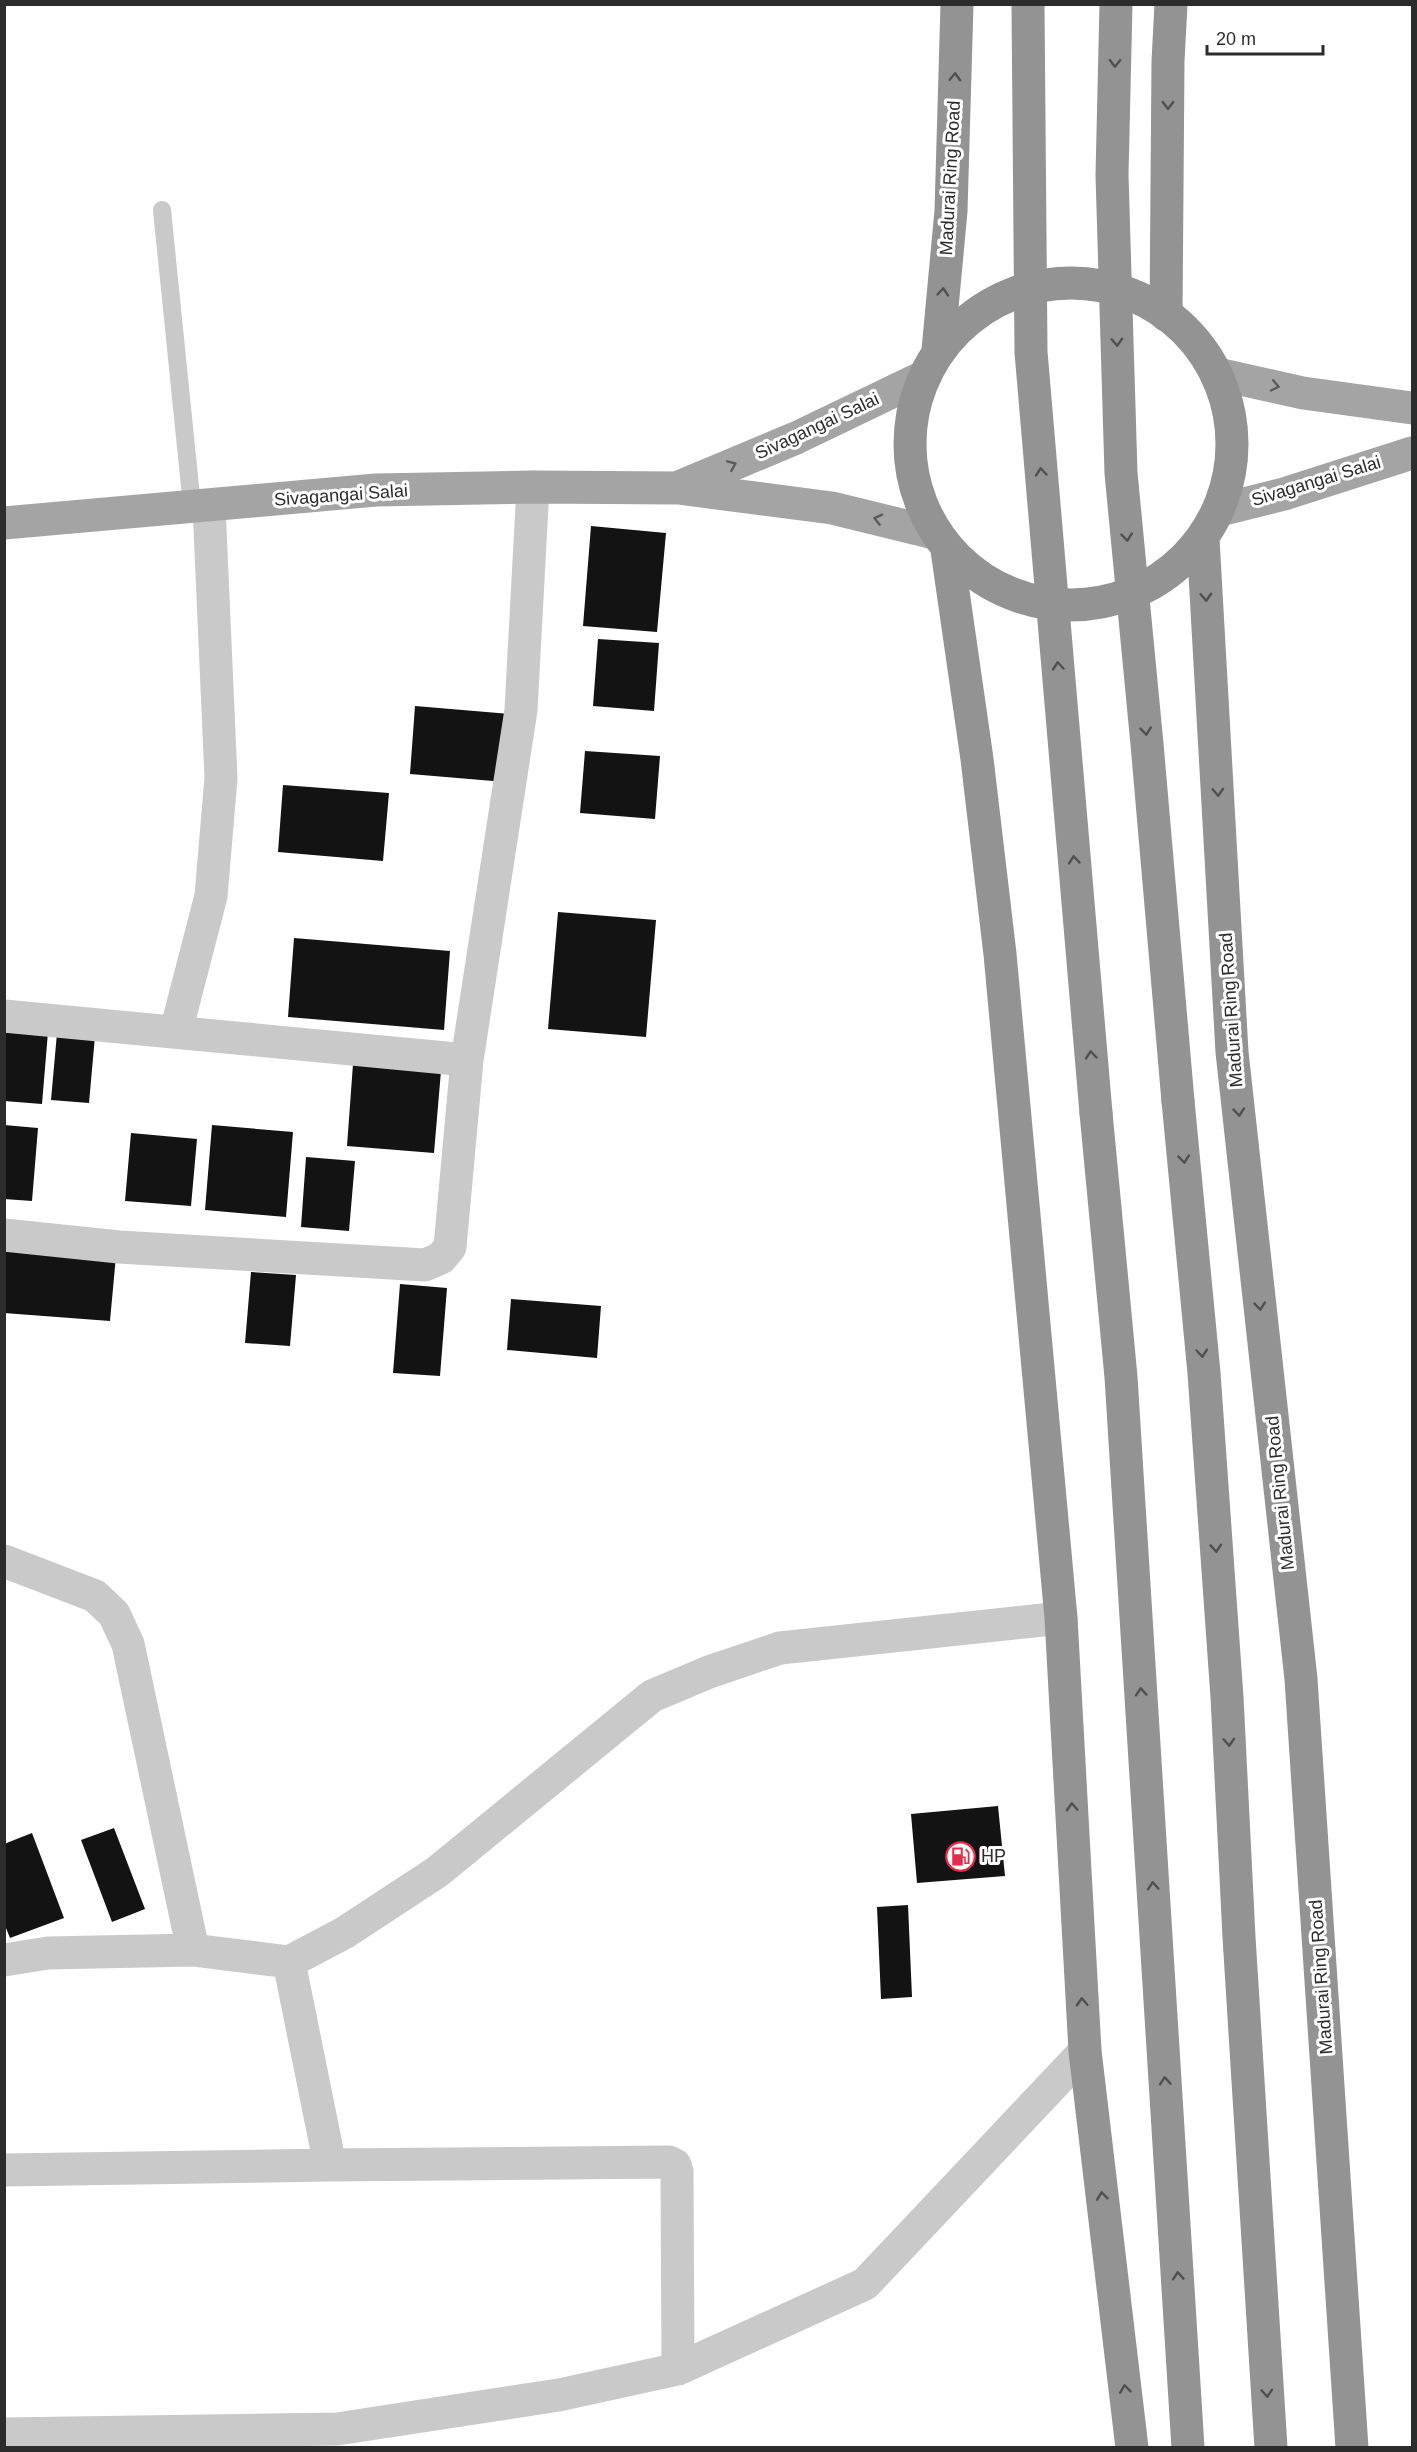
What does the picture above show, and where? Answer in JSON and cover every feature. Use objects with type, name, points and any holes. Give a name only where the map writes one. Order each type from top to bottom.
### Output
[{"type":"highway","name":"Madurai Ring Road","points":[[957,4],[951,211],[931,364],[908,429],[913,483],[941,542],[978,759],[1000,954],[1061,1618],[1085,2051],[1132,2448]]},
{"type":"highway","points":[[1028,4],[1031,352],[1096,1113],[1121,1377],[1188,2448]]},
{"type":"highway","points":[[1116,4],[1112,175],[1121,473],[1204,1372],[1226,1686],[1239,1937],[1271,2448]]},
{"type":"highway","points":[[1166,315],[1168,61],[1171,4]]},
{"type":"highway","name":"Madurai Ring Road","points":[[931,364],[973,315],[1017,292],[1065,283],[1114,288],[1159,308],[1197,341],[1218,374],[1232,418],[1232,465],[1220,510],[1203,539],[1169,574],[1126,597],[1078,606],[1029,601],[984,582],[941,542]]},
{"type":"highway","name":"Madurai Ring Road","points":[[1203,539],[1232,1052],[1301,1679],[1352,2448]]},
{"type":"main road","name":"Sivagangai Salai","points":[[678,488],[796,438],[931,364]]},
{"type":"main road","points":[[1218,374],[1303,393],[1413,408]]},
{"type":"main road","name":"Sivagangai Salai","points":[[1220,510],[1284,494],[1413,453]]},
{"type":"main road","name":"Sivagangai Salai","points":[[4,523],[376,490],[532,487],[678,488],[832,508],[941,542]]},
{"type":"street","points":[[4,1235],[119,1247],[425,1264],[441,1258],[450,1247],[467,1060],[521,710],[532,487]]},
{"type":"street","points":[[176,1031],[211,896],[221,778],[200,506]]},
{"type":"street","points":[[4,1016],[467,1060]]},
{"type":"street","points":[[4,1561],[95,1596],[114,1614],[128,1644],[194,1950]]},
{"type":"street","points":[[4,1960],[48,1953],[194,1950],[289,1962],[344,1933],[437,1872],[652,1696],[709,1672],[780,1648],[1061,1618]]},
{"type":"street","points":[[289,1962],[330,2165]]},
{"type":"street","points":[[4,2434],[338,2438],[559,2395],[678,2369],[865,2283],[1085,2051]]},
{"type":"street","points":[[4,2170],[669,2162],[675,2165],[677,2172],[678,2369]]},
{"type":"lane","points":[[162,210],[200,506]]},
{"type":"building","points":[[591,526],[666,533],[657,632],[583,626]]},
{"type":"building","points":[[598,639],[659,643],[654,711],[593,706]]},
{"type":"building","points":[[415,706],[510,714],[505,782],[410,774]]},
{"type":"building","points":[[585,751],[660,756],[655,819],[580,813]]},
{"type":"building","points":[[283,785],[389,793],[383,861],[278,852]]},
{"type":"building","points":[[558,912],[656,920],[646,1037],[548,1029]]},
{"type":"building","points":[[294,938],[450,951],[444,1030],[288,1017]]},
{"type":"building","points":[[5,1029],[48,1032],[42,1104],[4,1101]]},
{"type":"building","points":[[57,1033],[95,1036],[89,1103],[51,1100]]},
{"type":"building","points":[[353,1064],[441,1071],[434,1153],[347,1146]]},
{"type":"building","points":[[4,1125],[38,1128],[32,1201],[4,1199]]},
{"type":"building","points":[[212,1125],[293,1132],[286,1217],[205,1210]]},
{"type":"building","points":[[131,1133],[197,1139],[191,1206],[125,1201]]},
{"type":"building","points":[[306,1157],[355,1161],[349,1231],[301,1227]]},
{"type":"building","points":[[4,1247],[116,1256],[110,1321],[4,1313]]},
{"type":"building","points":[[251,1272],[296,1275],[290,1346],[245,1343]]},
{"type":"building","points":[[400,1284],[447,1288],[440,1376],[393,1373]]},
{"type":"building","points":[[511,1299],[601,1306],[597,1358],[507,1350]]},
{"type":"building","points":[[998,1806],[1005,1876],[917,1883],[911,1814]]},
{"type":"building","points":[[114,1828],[145,1909],[112,1922],[81,1840]]},
{"type":"building","points":[[32,1833],[64,1918],[10,1938],[4,1923],[4,1844]]},
{"type":"building","points":[[908,1905],[912,1997],[881,1999],[877,1907]]},
{"type":"place","name":"HP","points":[[960,1856]]}]
